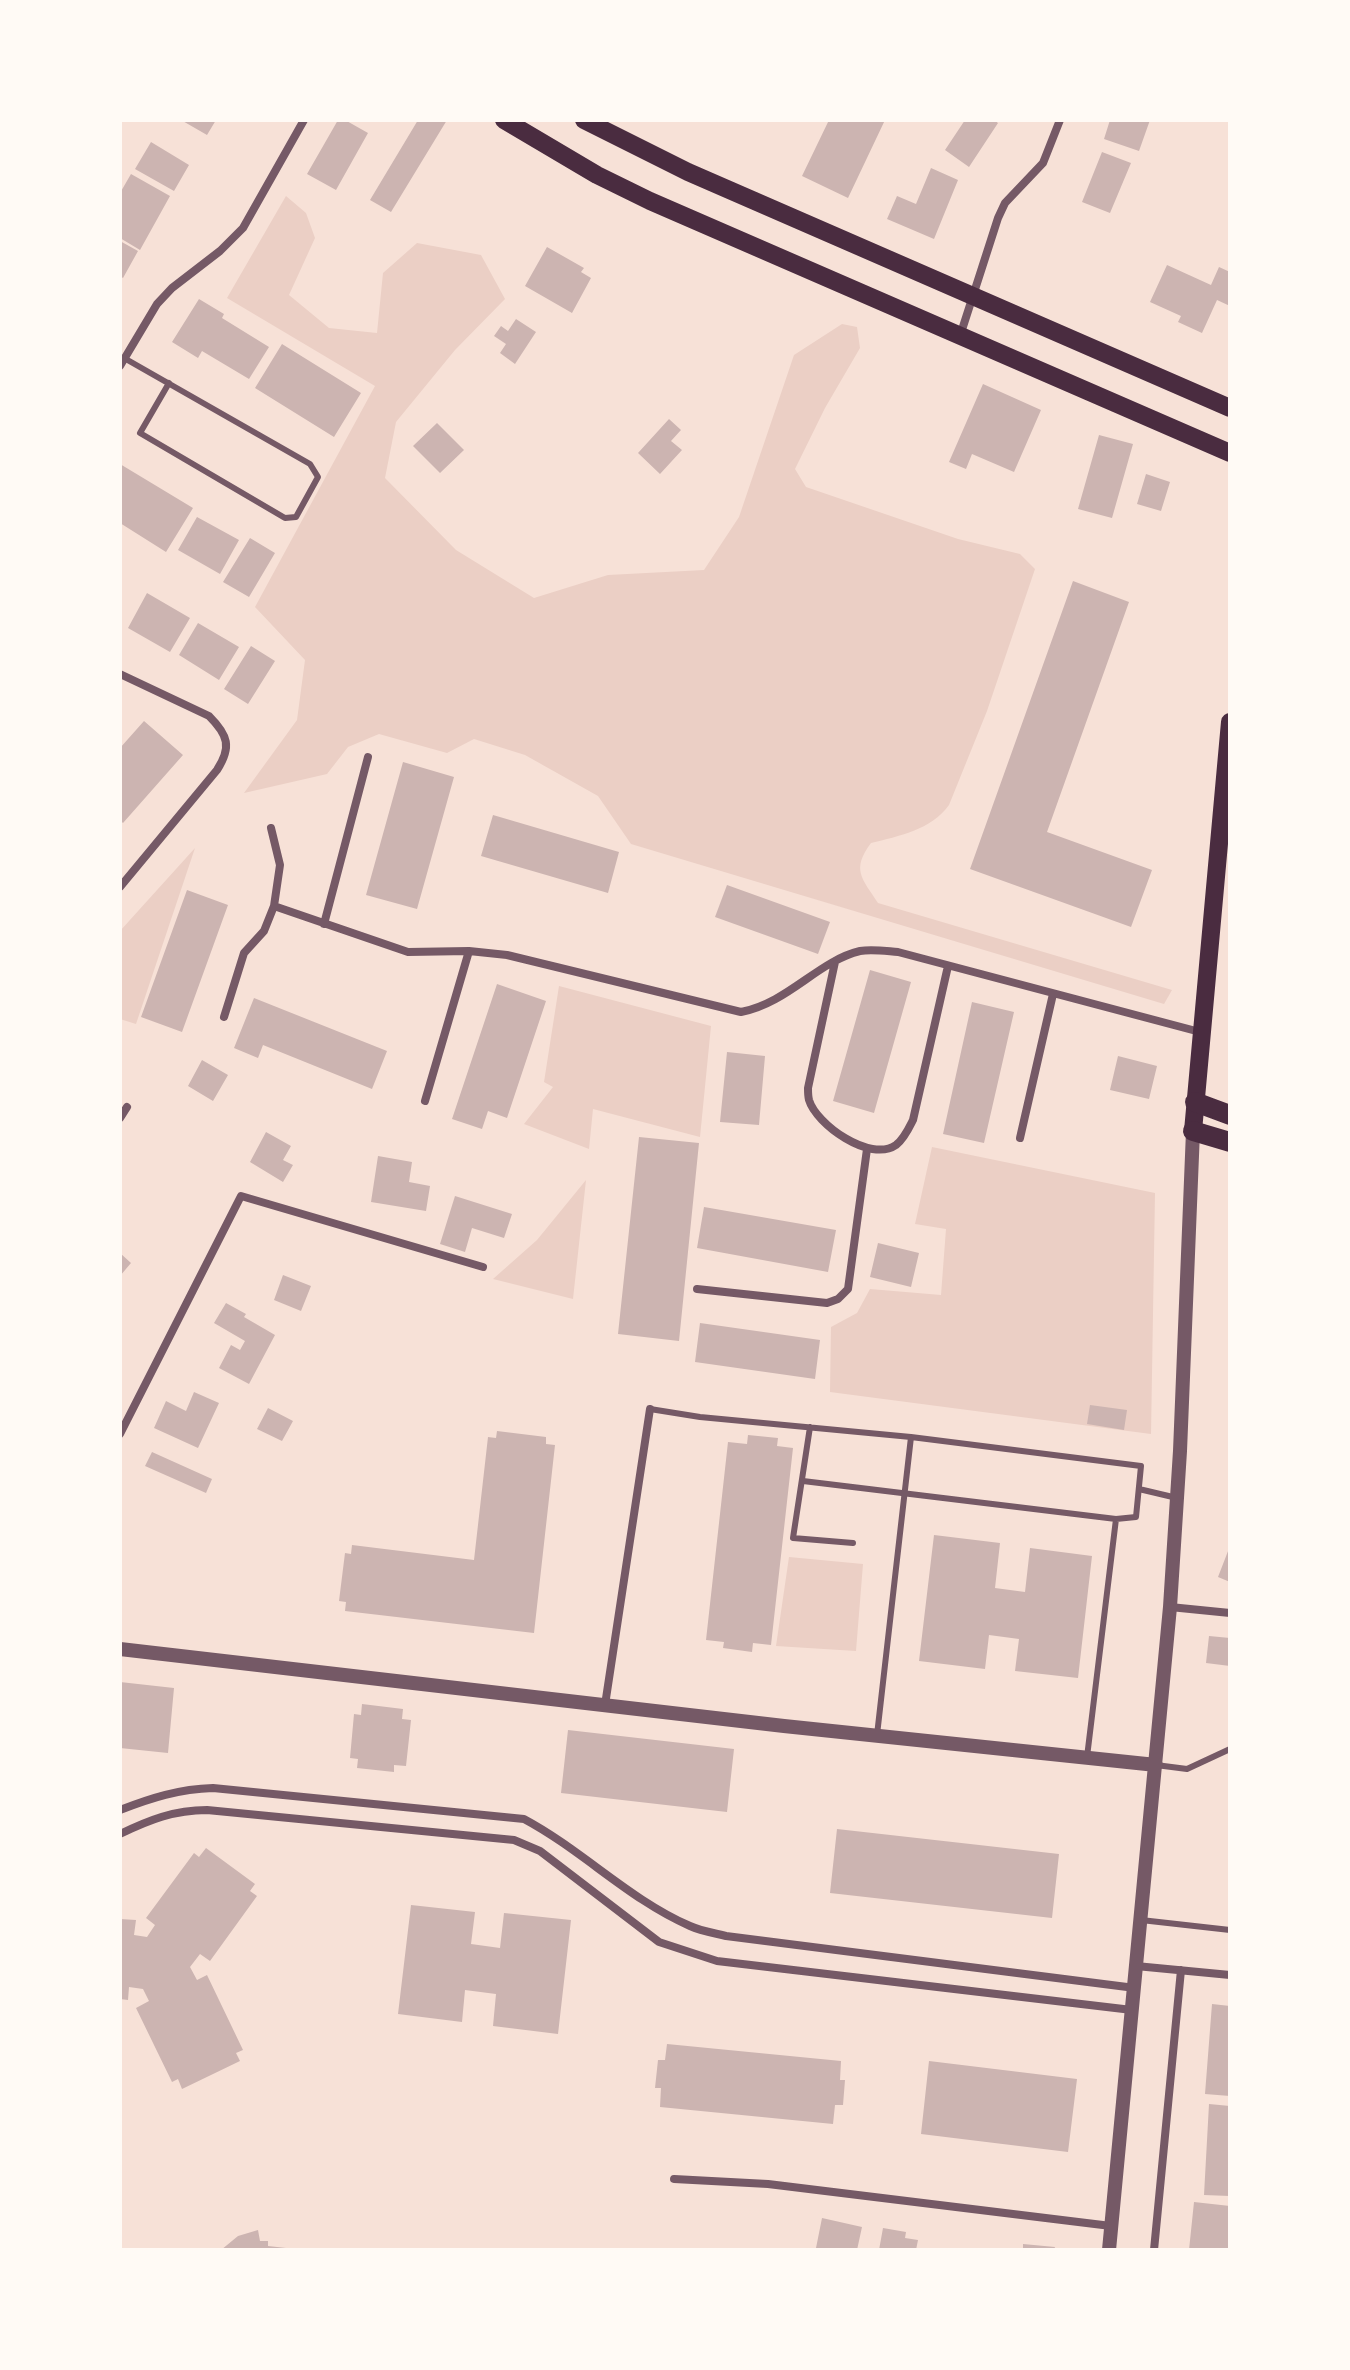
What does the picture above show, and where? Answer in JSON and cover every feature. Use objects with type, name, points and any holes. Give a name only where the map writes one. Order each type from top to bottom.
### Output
[{"type":"highway","points":[[1195,1102],[1230,1115]]},
{"type":"highway","points":[[1193,1131],[1230,1142]]},
{"type":"main road","points":[[504,120],[597,175],[650,201],[1230,453]]},
{"type":"main road","points":[[584,120],[688,172],[1230,408]]},
{"type":"main road","points":[[1193,1131],[1230,722]]},
{"type":"street","points":[[122,362],[157,304],[243,228],[304,120]]},
{"type":"street","points":[[960,336],[1001,211],[1043,163],[1060,120]]},
{"type":"street","points":[[120,674],[209,716],[220,727],[226,740],[226,757],[217,770],[120,887]]},
{"type":"street","points":[[324,924],[368,757]]},
{"type":"street","points":[[224,1017],[244,953],[264,931],[274,906],[280,865],[271,828]]},
{"type":"street","points":[[274,906],[408,952],[469,951],[507,955],[741,1012],[763,1008],[845,956],[870,950],[898,952],[1201,1032]]},
{"type":"street","points":[[425,1101],[469,951]]},
{"type":"street","points":[[835,962],[808,1088],[809,1103],[833,1130],[867,1149],[882,1150],[895,1145],[913,1120],[948,966]]},
{"type":"street","points":[[1020,1138],[1053,994]]},
{"type":"street","points":[[120,1118],[127,1107]]},
{"type":"street","points":[[1109,2250],[1170,1607],[1193,1131]]},
{"type":"street","points":[[697,1289],[827,1303],[838,1299],[848,1289],[867,1149]]},
{"type":"street","points":[[120,1434],[241,1196],[483,1267]]},
{"type":"street","points":[[605,1705],[650,1409]]},
{"type":"street","points":[[1170,1607],[1230,1613]]},
{"type":"street","points":[[120,1649],[1156,1765]]},
{"type":"street","points":[[120,1810],[184,1789],[213,1788],[524,1819],[555,1835],[657,1909],[697,1929],[761,1941],[1135,1988]]},
{"type":"street","points":[[120,1834],[184,1809],[514,1840],[540,1851],[659,1942],[717,1961],[1132,2010]]},
{"type":"street","points":[[1136,1966],[1230,1975]]},
{"type":"street","points":[[1154,2250],[1181,1970]]},
{"type":"street","points":[[674,2179],[768,2184],[1111,2226]]},
{"type":"lane","points":[[122,362],[169,383],[310,464],[318,477],[296,517],[285,518],[140,433],[169,383]]},
{"type":"lane","points":[[650,1409],[1141,1466],[1136,1517],[1116,1519],[803,1481]]},
{"type":"lane","points":[[810,1427],[793,1538],[853,1543]]},
{"type":"lane","points":[[877,1735],[911,1437]]},
{"type":"lane","points":[[1139,1489],[1177,1498]]},
{"type":"lane","points":[[1087,1757],[1116,1519]]},
{"type":"lane","points":[[1156,1765],[1187,1769],[1230,1749]]},
{"type":"lane","points":[[1141,1920],[1230,1930]]},
{"type":"shaded area","points":[[286,196],[306,213],[315,238],[289,295],[329,328],[377,333],[383,273],[417,243],[481,255],[505,299],[455,350],[396,422],[385,478],[456,550],[534,598],[608,575],[704,570],[739,517],[794,355],[842,324],[857,327],[860,348],[825,408],[795,469],[806,487],[958,539],[1020,554],[1035,569],[987,711],[949,805],[924,826],[871,843],[861,860],[863,880],[878,903],[1172,990],[1164,1004],[631,844],[598,796],[525,755],[474,739],[447,753],[379,734],[348,747],[327,774],[244,793],[297,720],[305,660],[255,607],[375,386],[227,298]]},
{"type":"shaded area","points":[[195,848],[136,1024],[120,1019],[120,931]]},
{"type":"shaded area","points":[[559,986],[711,1026],[700,1137],[593,1109],[589,1149],[524,1124],[553,1087],[544,1082]]},
{"type":"shaded area","points":[[932,1147],[1155,1193],[1151,1434],[830,1392],[831,1327],[857,1313],[870,1289],[941,1295],[946,1229],[915,1224]]},
{"type":"shaded area","points":[[586,1180],[573,1299],[493,1279],[537,1240]]},
{"type":"shaded area","points":[[789,1557],[863,1564],[856,1651],[776,1646]]},
{"type":"building","points":[[181,120],[216,120],[207,135]]},
{"type":"building","points":[[338,120],[345,120],[368,133],[336,190],[307,174]]},
{"type":"building","points":[[418,120],[447,120],[391,212],[370,200]]},
{"type":"building","points":[[829,120],[885,120],[848,198],[802,176]]},
{"type":"building","points":[[965,120],[994,120],[998,123],[969,167],[945,150]]},
{"type":"building","points":[[1110,120],[1150,120],[1139,151],[1104,139]]},
{"type":"building","points":[[151,142],[189,165],[174,191],[135,169]]},
{"type":"building","points":[[1102,152],[1131,163],[1110,213],[1082,202]]},
{"type":"building","points":[[931,168],[958,180],[934,239],[887,219],[897,196],[916,204]]},
{"type":"building","points":[[131,174],[170,196],[140,250],[120,238],[120,193]]},
{"type":"building","points":[[120,241],[138,251],[123,278],[120,276]]},
{"type":"building","points":[[547,247],[584,268],[581,272],[591,278],[572,313],[525,286]]},
{"type":"building","points":[[1167,265],[1211,285],[1219,267],[1230,272],[1230,306],[1217,300],[1202,333],[1178,322],[1181,316],[1150,302]]},
{"type":"building","points":[[199,299],[224,314],[222,318],[269,347],[249,379],[202,351],[198,358],[172,342]]},
{"type":"building","points":[[516,319],[536,332],[515,364],[500,353],[506,344],[494,336],[501,326],[508,331]]},
{"type":"building","points":[[282,344],[361,393],[334,437],[255,388]]},
{"type":"building","points":[[983,384],[1041,410],[1014,472],[972,454],[966,469],[949,462]]},
{"type":"building","points":[[669,419],[681,430],[671,441],[682,450],[660,474],[638,453]]},
{"type":"building","points":[[437,423],[464,450],[440,473],[413,446]]},
{"type":"building","points":[[1099,435],[1133,444],[1112,518],[1078,509]]},
{"type":"building","points":[[120,464],[193,508],[166,552],[120,523]]},
{"type":"building","points":[[1146,474],[1170,482],[1161,511],[1137,504]]},
{"type":"building","points":[[197,517],[239,540],[220,574],[178,550]]},
{"type":"building","points":[[250,538],[275,553],[249,597],[223,582]]},
{"type":"building","points":[[1073,581],[1129,602],[1047,832],[1152,870],[1131,927],[970,869]]},
{"type":"building","points":[[147,593],[190,618],[170,652],[128,628]]},
{"type":"building","points":[[198,623],[239,647],[219,680],[179,655]]},
{"type":"building","points":[[251,646],[275,661],[248,704],[224,689]]},
{"type":"building","points":[[144,721],[183,755],[123,823],[120,820],[120,748]]},
{"type":"building","points":[[403,762],[454,777],[417,909],[366,895]]},
{"type":"building","points":[[493,815],[619,852],[608,893],[481,856]]},
{"type":"building","points":[[727,885],[830,922],[818,954],[715,917]]},
{"type":"building","points":[[187,890],[228,905],[182,1032],[141,1017]]},
{"type":"building","points":[[870,970],[911,982],[874,1113],[833,1101]]},
{"type":"building","points":[[497,984],[546,1001],[507,1118],[488,1111],[482,1129],[452,1119]]},
{"type":"building","points":[[254,998],[387,1051],[372,1089],[263,1045],[258,1058],[234,1048]]},
{"type":"building","points":[[972,1002],[1014,1012],[984,1143],[943,1134]]},
{"type":"building","points":[[727,1052],[765,1056],[759,1125],[720,1122]]},
{"type":"building","points":[[1118,1056],[1157,1066],[1149,1099],[1110,1090]]},
{"type":"building","points":[[202,1060],[228,1075],[213,1101],[188,1086]]},
{"type":"building","points":[[266,1132],[291,1146],[283,1160],[293,1165],[283,1182],[250,1162]]},
{"type":"building","points":[[639,1137],[699,1143],[679,1341],[618,1334]]},
{"type":"building","points":[[378,1156],[412,1162],[409,1182],[430,1186],[426,1211],[371,1202]]},
{"type":"building","points":[[455,1196],[512,1214],[504,1238],[472,1228],[465,1252],[440,1244]]},
{"type":"building","points":[[704,1207],[836,1230],[828,1272],[697,1248]]},
{"type":"building","points":[[878,1243],[919,1253],[911,1287],[870,1277]]},
{"type":"building","points":[[120,1253],[131,1263],[120,1276]]},
{"type":"building","points":[[283,1275],[311,1286],[301,1311],[274,1300]]},
{"type":"building","points":[[226,1303],[275,1335],[249,1384],[219,1368],[231,1345],[240,1350],[245,1341],[214,1323]]},
{"type":"building","points":[[700,1323],[820,1340],[815,1379],[695,1362]]},
{"type":"building","points":[[194,1392],[219,1403],[198,1448],[154,1428],[166,1401],[186,1411]]},
{"type":"building","points":[[1090,1405],[1127,1410],[1124,1430],[1087,1424]]},
{"type":"building","points":[[268,1408],[293,1421],[282,1441],[257,1429]]},
{"type":"building","points":[[497,1431],[546,1437],[546,1444],[555,1445],[534,1633],[345,1611],[346,1602],[339,1601],[345,1553],[351,1554],[352,1545],[474,1560],[488,1437],[496,1438]]},
{"type":"building","points":[[748,1435],[778,1438],[777,1446],[793,1448],[771,1645],[753,1643],[752,1652],[723,1648],[724,1642],[706,1640],[728,1442],[747,1444]]},
{"type":"building","points":[[152,1452],[212,1479],[206,1493],[145,1466]]},
{"type":"building","points":[[934,1535],[1000,1543],[995,1588],[1025,1592],[1030,1548],[1092,1556],[1078,1678],[1015,1671],[1019,1639],[989,1635],[985,1669],[919,1661]]},
{"type":"building","points":[[1230,1546],[1230,1582],[1218,1577]]},
{"type":"building","points":[[1209,1636],[1230,1638],[1230,1666],[1206,1663]]},
{"type":"building","points":[[120,1682],[174,1688],[168,1753],[120,1748]]},
{"type":"building","points":[[362,1704],[403,1709],[402,1719],[411,1720],[406,1766],[394,1765],[394,1772],[357,1768],[358,1759],[350,1758],[354,1714],[361,1715]]},
{"type":"building","points":[[568,1730],[734,1749],[727,1812],[561,1793]]},
{"type":"building","points":[[837,1829],[1059,1854],[1052,1918],[830,1893]]},
{"type":"building","points":[[206,1848],[255,1884],[250,1891],[257,1896],[210,1961],[200,1954],[190,1967],[197,1980],[207,1975],[243,2050],[236,2053],[240,2061],[182,2089],[178,2079],[172,2082],[136,2008],[149,2001],[143,1989],[129,1987],[128,2000],[120,1999],[120,1919],[136,1920],[134,1935],[147,1937],[155,1925],[146,1918],[194,1853],[199,1857]]},
{"type":"building","points":[[411,1905],[475,1912],[471,1944],[500,1948],[504,1913],[571,1920],[558,2034],[493,2026],[496,1994],[465,1990],[462,2022],[398,2014]]},
{"type":"building","points":[[1212,2004],[1230,2006],[1230,2096],[1205,2094]]},
{"type":"building","points":[[667,2044],[841,2061],[840,2080],[845,2080],[843,2105],[835,2105],[833,2124],[660,2107],[661,2088],[655,2088],[658,2060],[665,2060]]},
{"type":"building","points":[[929,2061],[1077,2079],[1068,2152],[921,2134]]},
{"type":"building","points":[[1209,2104],[1230,2106],[1230,2196],[1204,2195]]},
{"type":"building","points":[[1194,2202],[1230,2206],[1230,2250],[1189,2250]]},
{"type":"building","points":[[822,2218],[862,2227],[857,2250],[816,2248]]},
{"type":"building","points":[[883,2228],[906,2232],[905,2238],[918,2240],[916,2250],[879,2250]]},
{"type":"building","points":[[258,2230],[260,2241],[268,2241],[268,2246],[286,2250],[221,2250],[238,2236]]},
{"type":"building","points":[[1023,2244],[1055,2247],[1054,2250],[1023,2250]]}]
